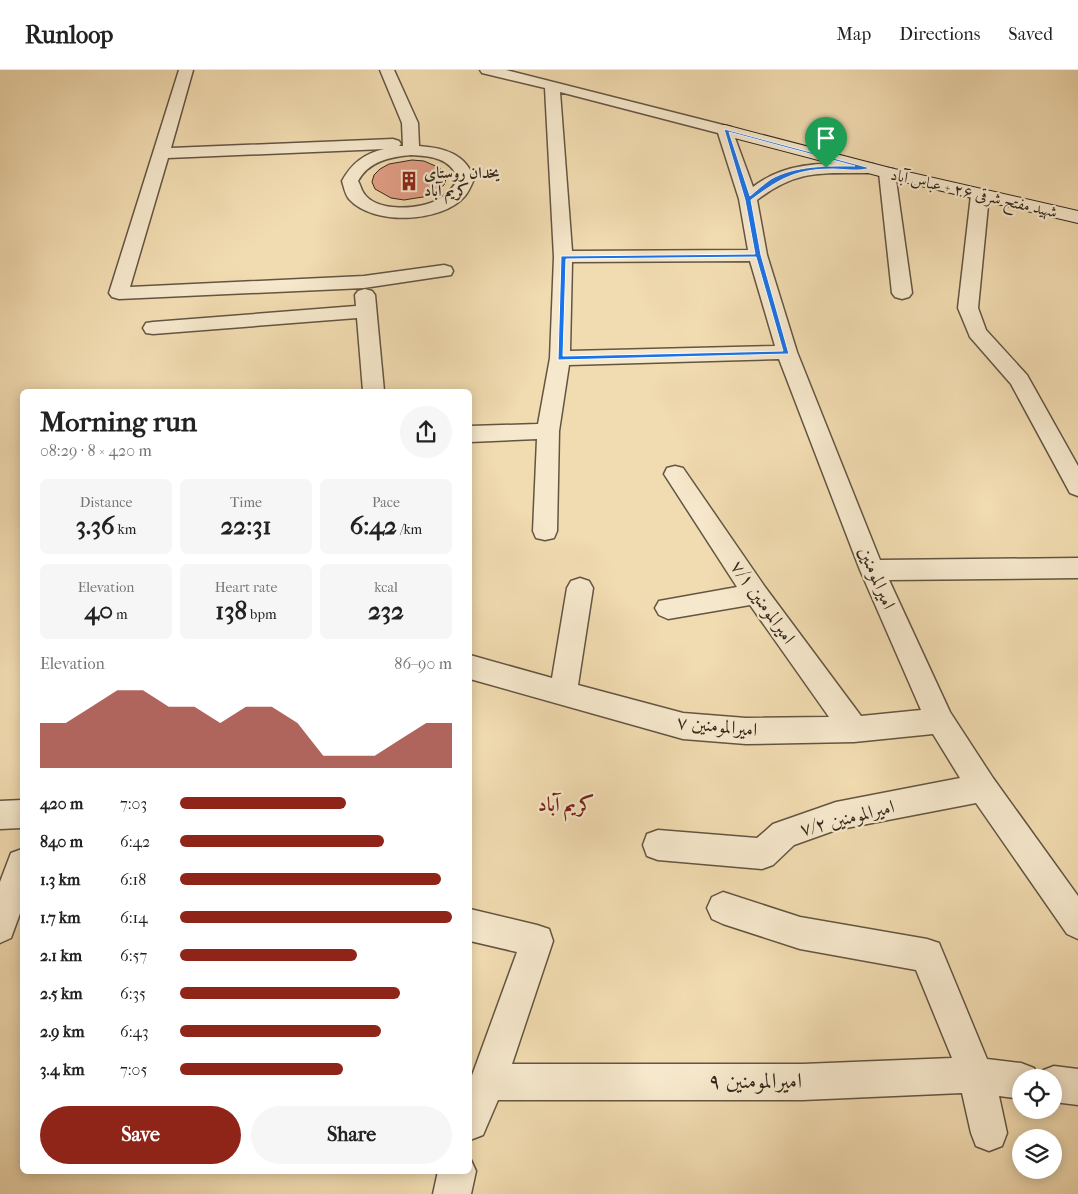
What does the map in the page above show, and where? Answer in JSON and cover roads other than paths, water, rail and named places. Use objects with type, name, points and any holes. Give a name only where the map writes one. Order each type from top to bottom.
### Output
[{"type":"street","points":[[186,70],[119,294],[364,282],[444,271]]},
{"type":"street","points":[[387,70],[410,123],[411,146]]},
{"type":"street","points":[[487,70],[726,130]]},
{"type":"street","points":[[545,531],[548,431],[560,358],[563,257],[552,85]]},
{"type":"street","name":"شهید مفتح شرقی ۲۶ + عباس آباد","points":[[726,130],[867,168],[1078,217]]},
{"type":"street","name":"امیرالمومنین","points":[[726,130],[748,200],[758,255],[787,352],[872,570],[940,721],[1078,923]]},
{"type":"street","points":[[160,154],[411,146],[446,156],[461,166],[466,179],[460,193],[443,205],[419,212],[379,210],[364,203],[354,194],[350,181],[358,167],[381,155],[411,146]]},
{"type":"street","points":[[748,200],[774,180],[796,172],[826,168],[867,168]]},
{"type":"street","points":[[886,172],[902,293]]},
{"type":"street","points":[[980,195],[968,308],[976,332],[1020,380],[1078,487]]},
{"type":"street","points":[[563,257],[758,255]]},
{"type":"street","points":[[364,282],[374,389]]},
{"type":"street","points":[[153,328],[366,312]]},
{"type":"street","points":[[560,358],[787,352]]},
{"type":"street","points":[[472,434],[548,431]]},
{"type":"street","name":"امیرالمومنین ۷/۱","points":[[675,474],[756,594],[854,729]]},
{"type":"street","points":[[872,570],[1078,568]]},
{"type":"street","points":[[563,691],[580,588]]},
{"type":"street","points":[[668,608],[756,594]]},
{"type":"street","name":"امیرالمومنین ۷","points":[[472,668],[563,691],[683,726],[746,731],[854,729],[940,721]]},
{"type":"street","name":"امیرالمومنین ۷/۲","points":[[658,845],[762,854],[784,834],[836,816],[984,788]]},
{"type":"street","points":[[0,815],[20,814]]},
{"type":"street","points":[[0,927],[20,870]]},
{"type":"street","points":[[723,908],[800,933],[927,955],[976,1075],[989,1133]]},
{"type":"street","points":[[472,925],[537,941],[488,1082],[472,1118]]},
{"type":"street","name":"امیرالمومنین ۹","points":[[488,1082],[803,1082],[976,1075],[1012,1080]]},
{"type":"street","points":[[1062,1085],[1078,1087]]},
{"type":"street","points":[[452,1194],[456,1174]]},
{"type":"place","name":"یخدان روستای کریم آباد","points":[[409,181]]},
{"type":"district","name":"کریم آباد","points":[[566,804]]}]
